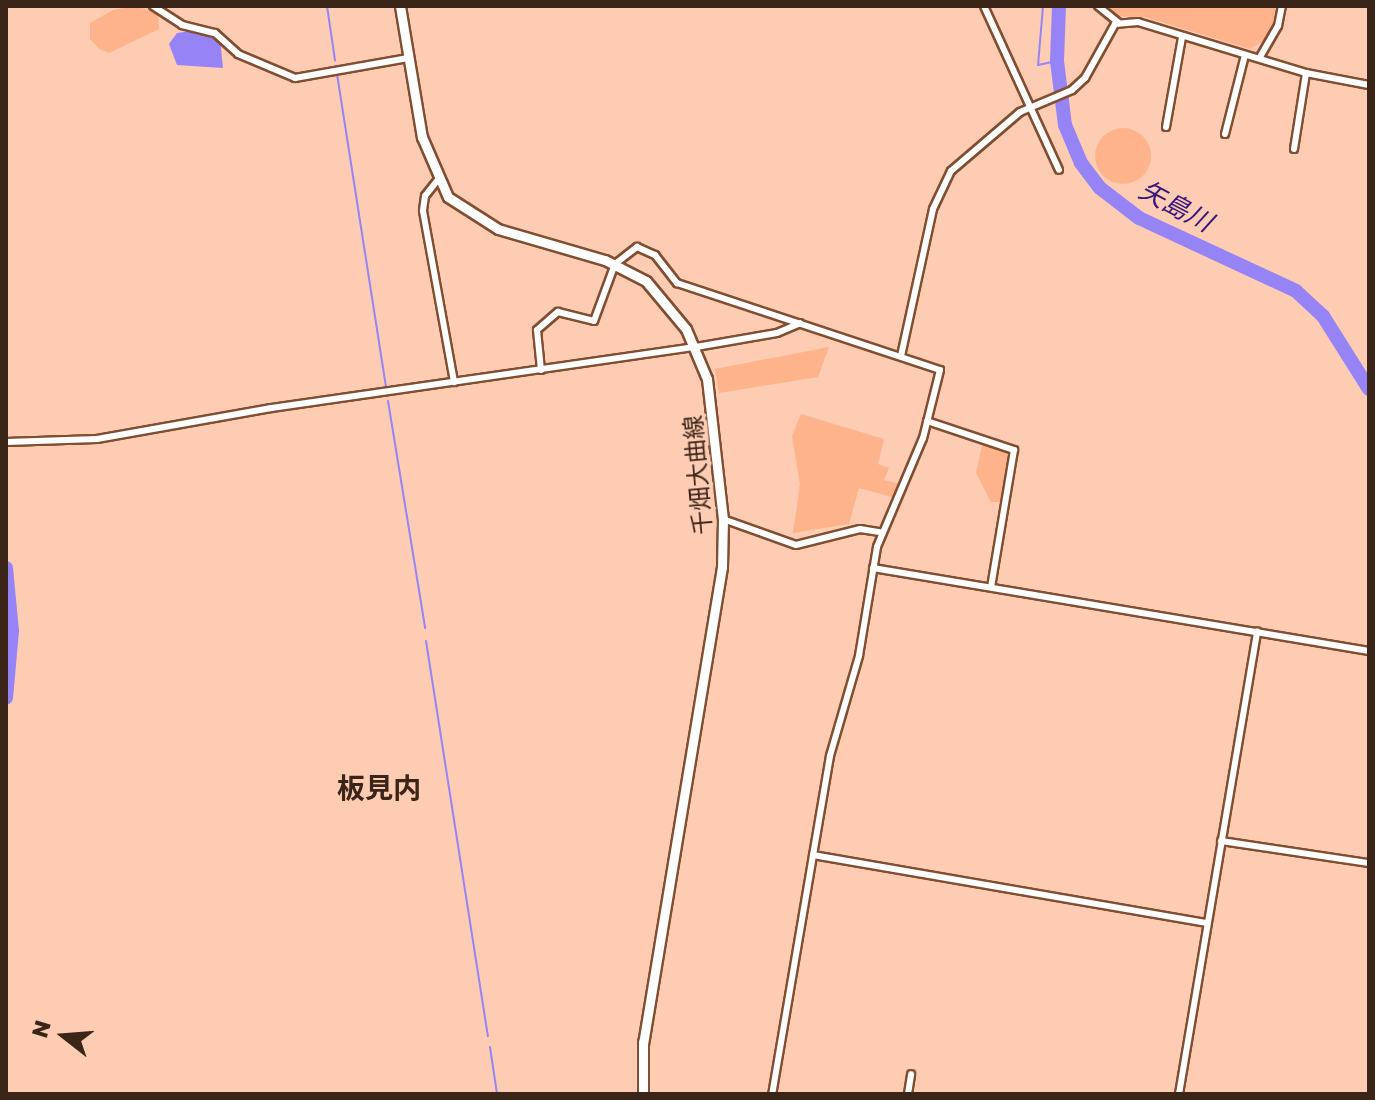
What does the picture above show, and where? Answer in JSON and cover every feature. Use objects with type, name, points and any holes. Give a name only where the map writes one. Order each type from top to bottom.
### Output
[{"type":"main road","name":"千畑大曲線","points":[[400,6],[422,137],[437,181],[459,207],[484,223],[615,264],[658,291],[696,347],[712,405],[723,519],[722,567],[643,1042],[643,1094]]},
{"type":"street","points":[[153,6],[165,10],[182,25],[215,33],[238,54],[295,78],[408,58]]},
{"type":"street","points":[[984,6],[1059,170]]},
{"type":"street","points":[[1098,6],[1119,23]]},
{"type":"street","points":[[1260,57],[1278,26],[1282,6]]},
{"type":"street","points":[[901,356],[939,194],[956,165],[1028,107],[1065,95],[1085,78],[1109,29],[1119,23],[1138,22],[1306,73],[1369,85]]},
{"type":"street","points":[[1166,127],[1182,37]]},
{"type":"street","points":[[1225,134],[1245,55]]},
{"type":"street","points":[[1294,149],[1306,73]]},
{"type":"street","points":[[437,181],[425,196],[423,211],[454,382]]},
{"type":"street","points":[[541,370],[537,330],[558,312],[594,321],[615,264],[629,249],[646,249],[677,283],[940,370],[927,421],[899,504],[880,532],[859,656],[830,756],[772,1094]]},
{"type":"street","points":[[6,442],[97,439],[696,347],[777,333],[800,323]]},
{"type":"street","points":[[927,421],[1014,450],[991,587]]},
{"type":"street","points":[[723,519],[796,545],[860,529],[880,532]]},
{"type":"street","points":[[873,568],[1369,651]]},
{"type":"street","points":[[1179,1094],[1257,632]]},
{"type":"street","points":[[1221,841],[1369,863]]},
{"type":"street","points":[[813,855],[1207,923]]},
{"type":"street","points":[[908,1094],[911,1074]]},
{"type":"shaded area","points":[[135,6],[158,13],[159,29],[109,53],[99,49],[90,39],[90,23],[113,10]]},
{"type":"shaded area","points":[[1104,6],[1276,6],[1270,37],[1250,49],[1145,17],[1115,16]]},
{"type":"shaded area","points":[[192,31],[220,39],[223,68],[177,65],[169,44],[177,33]]},
{"type":"shaded area","points":[[1123,128],[1143,136],[1151,156],[1143,176],[1123,184],[1103,176],[1095,156],[1103,136]]},
{"type":"shaded area","points":[[829,347],[818,377],[719,393],[715,369]]},
{"type":"shaded area","points":[[801,414],[884,439],[878,464],[889,468],[884,480],[899,484],[896,498],[859,488],[849,524],[793,533],[800,484],[792,436]]},
{"type":"shaded area","points":[[982,445],[1008,453],[1000,502],[991,502],[976,473]]},
{"type":"waterway","points":[[327,6],[335,60]]},
{"type":"waterway","points":[[1043,6],[1038,65],[1057,61]]},
{"type":"waterway","name":"矢島川","points":[[1059,6],[1057,61],[1065,125],[1081,163],[1100,188],[1139,218],[1296,291],[1323,316],[1369,389]]},
{"type":"waterway","points":[[337,74],[386,388]]},
{"type":"waterway","points":[[388,401],[425,628]]},
{"type":"waterway","points":[[6,568],[12,631],[6,698]]},
{"type":"waterway","points":[[426,641],[488,1036]]},
{"type":"waterway","points":[[490,1047],[497,1094]]},
{"type":"district","name":"板見内","points":[[379,788]]}]
